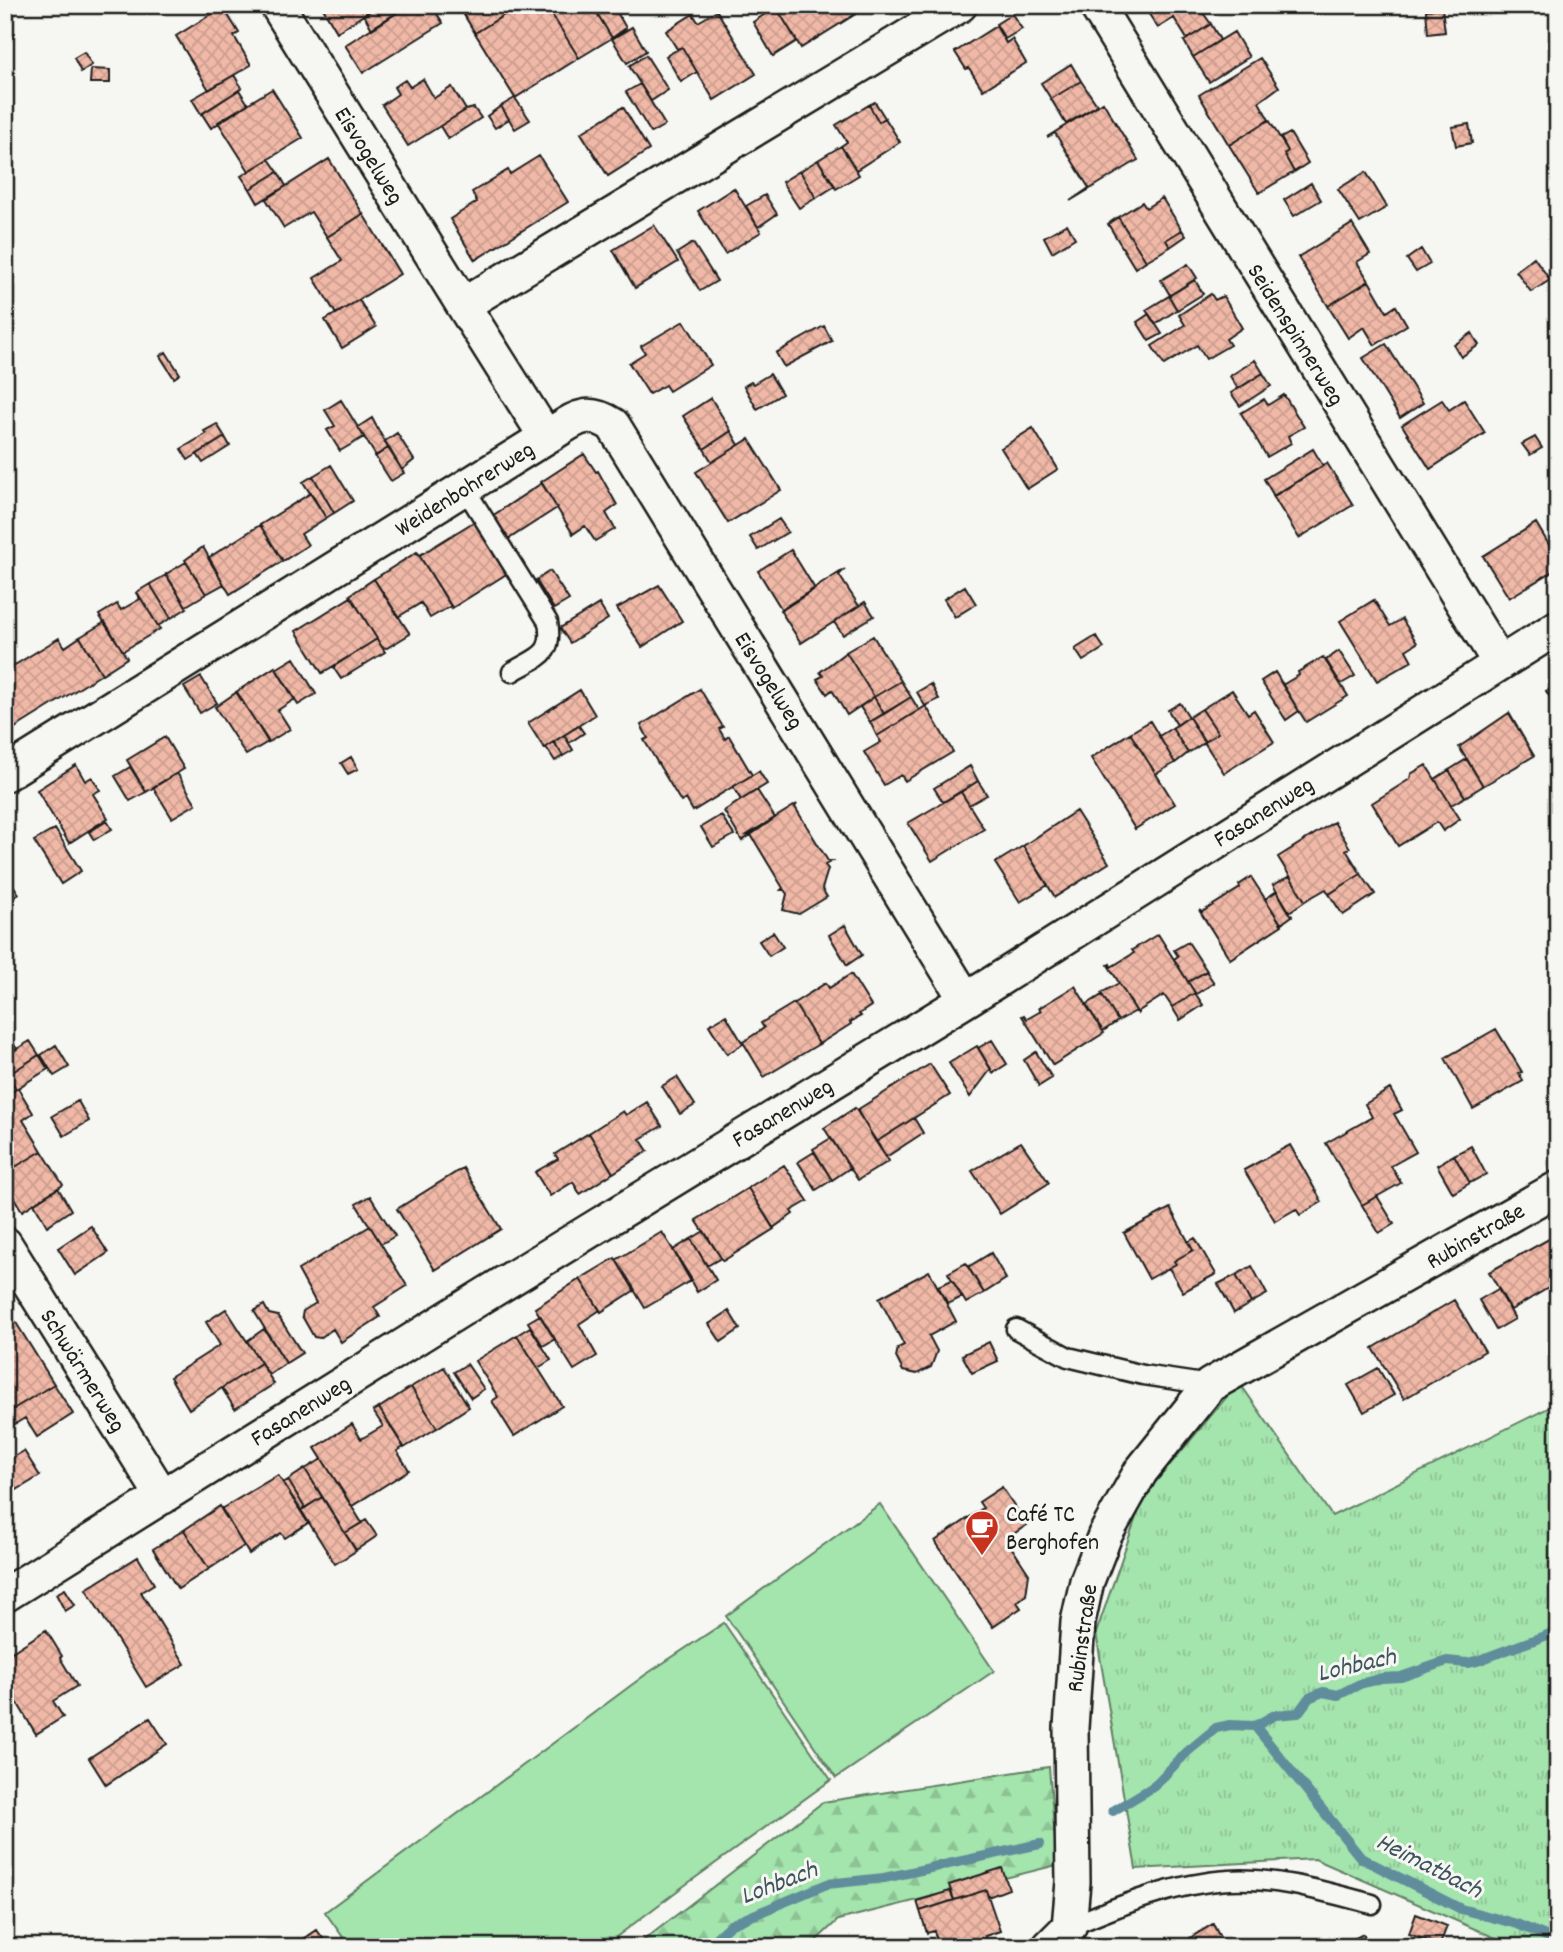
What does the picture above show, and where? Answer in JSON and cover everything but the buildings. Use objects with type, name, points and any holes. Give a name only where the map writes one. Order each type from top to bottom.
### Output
[{"type":"street","name":"Eisvogelweg","points":[[278,5],[463,305]]},
{"type":"street","points":[[463,305],[960,5]]},
{"type":"street","name":"Seidenspinnerweg","points":[[1096,5],[1499,662]]},
{"type":"street","name":"Weidenbohrerweg","points":[[5,774],[546,437],[463,305]]},
{"type":"street","name":"Eisvogelweg","points":[[546,437],[585,415],[600,417],[613,425],[966,1000]]},
{"type":"street","name":"Fasanenweg","points":[[5,1595],[475,1301],[966,1000],[1558,627]]},
{"type":"street","name":"Rubinstraße","points":[[1059,1937],[1074,1854],[1072,1696],[1078,1622],[1087,1581],[1105,1535],[1141,1471],[1210,1385],[1558,1188]]},
{"type":"street","name":"Schwärmerweg","points":[[5,1244],[163,1496]]},
{"type":"lane","points":[[464,487],[548,622],[549,645],[545,652],[512,672]]},
{"type":"lane","points":[[1016,1329],[1068,1357],[1143,1375],[1210,1385]]},
{"type":"lane","name":"Rubinstraße","points":[[1059,1937],[1117,1907],[1183,1888],[1228,1880],[1271,1882],[1372,1904]]},
{"type":"green space","points":[[1239,1382],[1332,1516],[1558,1403],[1558,1947],[1516,1947],[1315,1859],[1136,1869],[1096,1633],[1143,1497]]},
{"type":"green space","points":[[880,1504],[994,1671],[836,1778],[726,1616]]},
{"type":"green space","points":[[724,1623],[831,1780],[603,1947],[350,1947],[325,1912],[645,1675]]},
{"type":"green space","points":[[1049,1767],[1057,1865],[838,1920],[809,1947],[635,1947],[823,1802]]},
{"type":"waterway","name":"Lohbach","points":[[1113,1811],[1153,1787],[1187,1752],[1216,1728],[1230,1725],[1255,1726],[1275,1715],[1298,1713],[1309,1698],[1323,1692],[1338,1695],[1360,1684],[1382,1678],[1401,1677],[1447,1661],[1477,1661],[1558,1631]]},
{"type":"waterway","name":"Heimatbach","points":[[1255,1726],[1361,1858],[1461,1909],[1517,1924],[1558,1941]]},
{"type":"waterway","name":"Lohbach","points":[[706,1947],[730,1925],[827,1884],[884,1878],[1040,1844]]},
{"type":"place","name":"Café TC Berghofen","points":[[982,1557]]}]
